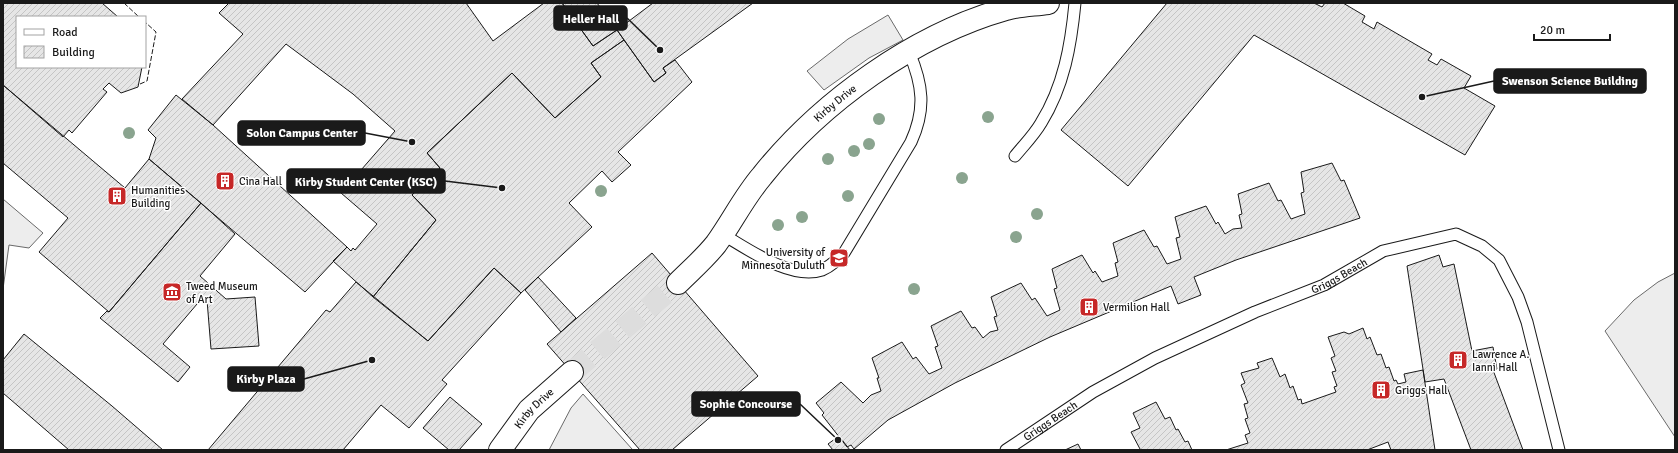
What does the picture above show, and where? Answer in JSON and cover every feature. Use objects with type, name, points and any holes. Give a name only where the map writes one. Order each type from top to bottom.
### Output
[{"type":"street","name":"Kirby Drive","points":[[678,283],[706,255],[722,234],[747,194],[763,174],[805,130],[856,85],[908,52],[969,21],[1008,8],[1048,3]]},
{"type":"street","name":"Kirby Drive","points":[[500,450],[529,410],[572,372]]},
{"type":"lane","points":[[1015,156],[1041,123],[1064,73],[1072,36],[1075,3]]},
{"type":"lane","points":[[722,234],[767,260],[787,268],[808,272],[822,270],[834,264],[844,253],[911,142],[918,127],[921,109],[921,87],[908,52]]},
{"type":"lane","name":"Griggs Beach","points":[[1006,450],[1093,392],[1155,358],[1254,312],[1324,285],[1383,251],[1456,234],[1482,246],[1499,260],[1518,297],[1527,322],[1559,450]]},
{"type":"shaded area","points":[[888,15],[903,40],[869,58],[824,90],[807,71],[848,39]]},
{"type":"shaded area","points":[[3,199],[43,233],[29,248],[9,245],[3,289]]},
{"type":"shaded area","points":[[1675,273],[1675,437],[1605,331],[1634,300],[1658,282]]},
{"type":"shaded area","points":[[583,394],[632,449],[631,450],[549,450],[571,408]]},
{"type":"building","points":[[3,3],[102,3],[117,16],[16,16],[16,68],[142,68],[138,87],[121,93],[109,83],[103,89],[107,92],[72,133],[69,130],[63,137],[3,85]]},
{"type":"building","points":[[229,3],[466,3],[493,41],[544,3],[562,3],[593,46],[617,30],[624,40],[591,63],[601,77],[555,118],[512,73],[427,153],[440,168],[412,195],[436,220],[373,297],[333,261],[347,247],[351,251],[353,248],[355,250],[377,224],[341,193],[395,131],[353,94],[286,44],[213,125],[182,99],[243,34],[219,13]]},
{"type":"building","points":[[562,3],[597,3],[617,30],[593,46]]},
{"type":"building","points":[[653,3],[753,3],[663,68],[666,73],[654,82],[617,30]]},
{"type":"building","points":[[1167,3],[1314,3],[1322,7],[1325,3],[1343,3],[1365,16],[1362,22],[1374,29],[1377,22],[1432,54],[1428,60],[1437,65],[1441,59],[1471,76],[1464,88],[1495,106],[1465,155],[1254,35],[1128,186],[1061,130]]},
{"type":"building","points":[[624,40],[654,82],[666,73],[663,68],[675,60],[692,82],[618,152],[631,165],[612,182],[602,171],[569,203],[592,227],[521,293],[494,268],[428,341],[373,297],[436,220],[412,195],[440,168],[427,153],[512,73],[555,118],[601,77],[591,63]]},
{"type":"building","name":"Humanities Building","points":[[3,85],[125,188],[149,159],[201,203],[109,312],[39,252],[68,218],[3,163]]},
{"type":"building","name":"Cina Hall","points":[[176,95],[213,125],[347,247],[305,292],[149,159],[156,138],[148,130]]},
{"type":"building","name":"Vermilion Hall","points":[[1332,163],[1341,181],[1344,180],[1360,218],[1236,260],[1194,277],[1201,295],[1178,304],[1171,286],[1050,337],[955,383],[888,420],[854,449],[851,445],[847,447],[822,415],[824,413],[816,403],[841,382],[863,403],[871,395],[881,391],[877,378],[879,378],[872,358],[902,342],[913,359],[916,357],[929,374],[942,368],[935,347],[938,346],[931,326],[961,311],[972,328],[975,327],[983,338],[990,332],[998,330],[994,317],[997,316],[991,297],[1021,283],[1032,300],[1035,298],[1047,316],[1060,310],[1054,289],[1057,288],[1052,269],[1082,255],[1093,273],[1095,271],[1102,282],[1118,276],[1115,263],[1118,262],[1113,243],[1144,230],[1154,247],[1157,246],[1167,264],[1181,259],[1176,238],[1180,237],[1175,217],[1206,206],[1216,224],[1218,222],[1225,234],[1233,229],[1242,228],[1239,215],[1242,214],[1238,194],[1269,183],[1278,201],[1281,200],[1291,219],[1305,214],[1301,193],[1304,192],[1301,172]]},
{"type":"building","name":"Tweed Museum of Art","points":[[201,203],[235,234],[200,276],[226,299],[255,297],[259,346],[211,349],[207,300],[203,297],[163,344],[190,367],[178,382],[100,318],[107,311],[109,312]]},
{"type":"building","points":[[652,253],[758,376],[672,450],[640,450],[547,344]]},
{"type":"building","name":"Lawrence A. Ianni Hall","points":[[1439,255],[1443,267],[1454,264],[1472,351],[1493,347],[1497,369],[1493,370],[1523,450],[1471,450],[1444,379],[1425,382],[1407,266]]},
{"type":"building","points":[[494,268],[521,293],[442,380],[447,384],[409,428],[381,405],[343,450],[208,450],[326,310],[330,312],[356,282],[428,341]]},
{"type":"building","points":[[538,277],[576,318],[561,332],[525,290]]},
{"type":"building","name":"Griggs Hall","points":[[1363,328],[1367,339],[1370,337],[1377,355],[1381,354],[1386,368],[1389,367],[1394,381],[1396,380],[1398,384],[1406,382],[1404,374],[1423,370],[1435,450],[1391,450],[1388,442],[1367,450],[1226,450],[1248,443],[1245,435],[1250,433],[1245,419],[1248,418],[1244,404],[1248,403],[1241,385],[1245,383],[1241,373],[1259,368],[1257,363],[1272,358],[1280,377],[1285,374],[1290,388],[1293,386],[1298,400],[1301,399],[1302,404],[1336,392],[1334,387],[1337,386],[1332,372],[1336,371],[1331,358],[1335,356],[1328,337],[1344,332],[1349,334]]},
{"type":"building","points":[[24,334],[163,450],[69,450],[3,393],[3,360]]},
{"type":"building","points":[[450,397],[482,424],[459,450],[449,450],[423,428]]},
{"type":"building","points":[[1156,402],[1165,419],[1170,417],[1176,430],[1178,429],[1185,442],[1188,441],[1192,450],[1139,450],[1140,449],[1131,432],[1140,428],[1133,413]]},
{"type":"building","points":[[839,436],[850,450],[833,450],[828,444]]},
{"type":"building","points":[[1078,444],[1081,450],[1065,450]]},
{"type":"tunnel","points":[[572,372],[678,283]]},
{"type":"fence","points":[[124,3],[138,16]]},
{"type":"fence","points":[[140,84],[147,81],[156,32],[146,23]]},
{"type":"place","name":"Heller Hall","points":[[660,50]]},
{"type":"place","name":"Swenson Science Building","points":[[1422,97]]},
{"type":"place","name":"Solon Campus Center","points":[[412,142]]},
{"type":"place","name":"Cina Hall","points":[[225,181]]},
{"type":"place","name":"Kirby Student Center (KSC)","points":[[502,188]]},
{"type":"place","name":"Humanities Building","points":[[117,196]]},
{"type":"place","name":"University of Minnesota Duluth","points":[[839,258]]},
{"type":"place","name":"Tweed Museum of Art","points":[[172,292]]},
{"type":"place","name":"Vermilion Hall","points":[[1089,307]]},
{"type":"place","name":"Kirby Plaza","points":[[372,360]]},
{"type":"place","name":"Lawrence A. Ianni Hall","points":[[1458,360]]},
{"type":"place","name":"Griggs Hall","points":[[1381,390]]},
{"type":"place","name":"Sophie Concourse","points":[[838,440]]}]
